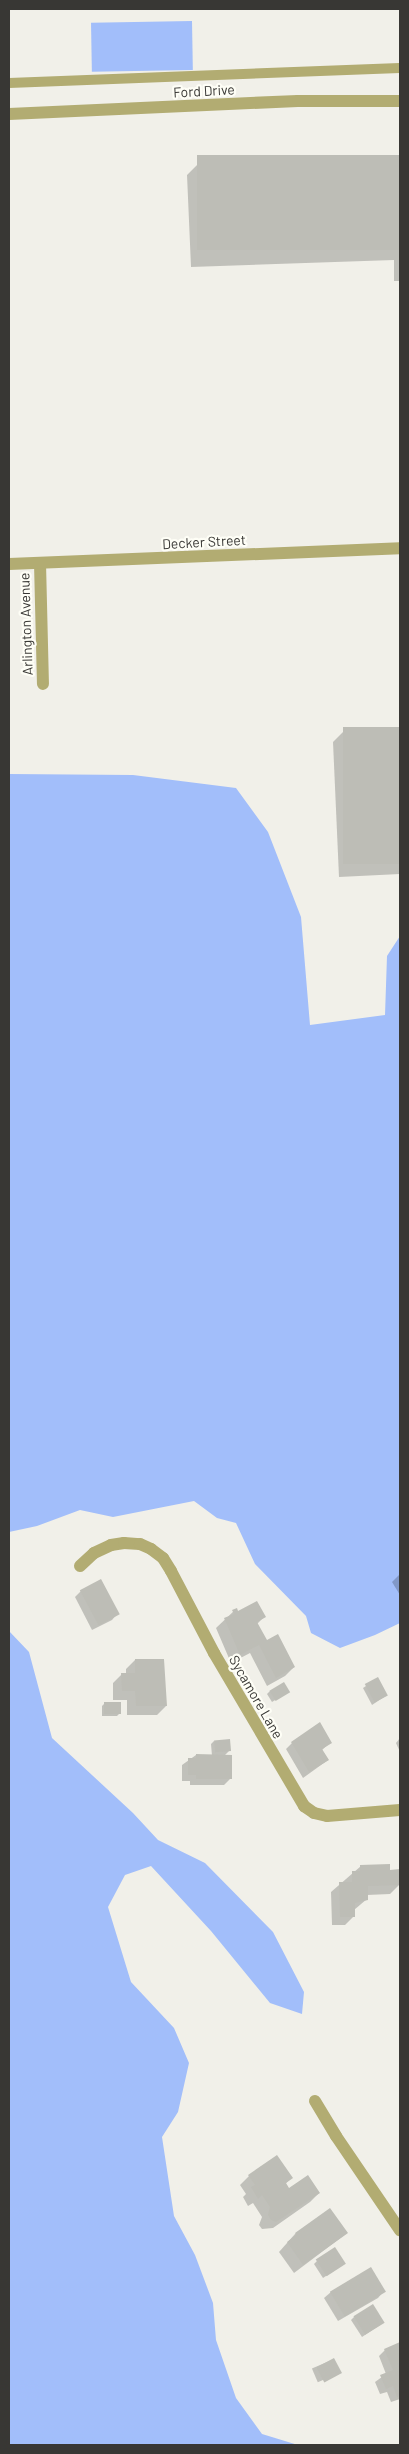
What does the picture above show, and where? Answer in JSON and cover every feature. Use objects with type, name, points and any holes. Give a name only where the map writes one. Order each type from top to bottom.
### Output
[{"type":"street","name":"Ford Drive","points":[[9,114],[298,101],[400,101]]},
{"type":"street","name":"Decker Street","points":[[9,564],[400,548]]},
{"type":"street","name":"Arlington Avenue","points":[[40,563],[43,684]]},
{"type":"street","name":"Sycamore Lane","points":[[80,1566],[94,1553],[111,1544],[140,1544],[163,1558],[214,1653],[294,1792],[304,1806],[314,1814],[327,1816],[400,1810]]},
{"type":"street","points":[[315,2101],[336,2136],[400,2230]]},
{"type":"lane","points":[[9,83],[400,68]]},
{"type":"water","points":[[192,21],[193,70],[92,72],[91,23]]},
{"type":"water","points":[[9,774],[133,775],[236,788],[268,832],[301,917],[310,1025],[385,1015],[387,956],[400,936],[400,1623],[375,1635],[340,1648],[311,1633],[306,1616],[255,1564],[236,1523],[217,1518],[194,1501],[113,1517],[80,1510],[37,1526],[9,1532]]},
{"type":"water","points":[[9,1631],[29,1652],[52,1738],[133,1813],[158,1840],[205,1863],[273,1932],[304,1992],[302,2014],[270,2003],[211,1931],[151,1866],[125,1875],[108,1907],[131,1982],[174,2028],[189,2063],[178,2112],[162,2137],[174,2216],[195,2255],[213,2303],[216,2340],[236,2398],[262,2434],[298,2445],[9,2445]]},
{"type":"building","points":[[197,155],[400,155],[400,250],[197,250]]},
{"type":"building","points":[[343,727],[400,727],[400,864],[343,864]]},
{"type":"building","points":[[101,1579],[120,1614],[99,1626],[80,1590]]},
{"type":"building","points":[[257,1601],[266,1617],[257,1622],[267,1640],[278,1634],[295,1667],[276,1678],[259,1645],[240,1655],[224,1618],[234,1614],[232,1610],[237,1608],[238,1611]]},
{"type":"building","points":[[135,1659],[164,1659],[167,1706],[136,1706],[135,1691],[122,1691],[121,1673],[135,1673]]},
{"type":"building","points":[[378,1677],[388,1696],[375,1703],[365,1684]]},
{"type":"building","points":[[284,1682],[290,1692],[276,1701],[269,1691]]},
{"type":"building","points":[[104,1702],[121,1702],[121,1714],[104,1714]]},
{"type":"building","points":[[320,1722],[332,1743],[322,1749],[329,1760],[309,1772],[291,1742]]},
{"type":"building","points":[[230,1739],[231,1751],[215,1752],[214,1740]]},
{"type":"building","points":[[196,1754],[232,1755],[232,1779],[196,1779],[196,1775],[188,1775],[188,1758],[196,1758]]},
{"type":"building","points":[[390,1864],[390,1870],[400,1869],[400,1885],[368,1886],[368,1900],[355,1903],[355,1917],[340,1917],[339,1882],[352,1882],[352,1871],[360,1871],[360,1865]]},
{"type":"building","points":[[277,2155],[293,2178],[286,2183],[289,2188],[308,2175],[320,2193],[276,2222],[271,2220],[268,2215],[270,2207],[262,2195],[258,2199],[251,2187],[255,2185],[248,2175]]},
{"type":"building","points":[[330,2208],[348,2233],[303,2265],[287,2242],[296,2235],[295,2233]]},
{"type":"building","points":[[335,2247],[346,2264],[327,2276],[316,2260]]},
{"type":"building","points":[[371,2267],[386,2292],[345,2317],[330,2292]]},
{"type":"building","points":[[373,2304],[385,2323],[365,2335],[353,2316]]},
{"type":"building","points":[[400,2342],[400,2396],[397,2397],[393,2386],[386,2389],[380,2375],[393,2370],[384,2349]]},
{"type":"building","points":[[334,2358],[342,2373],[324,2382],[316,2367]]}]
